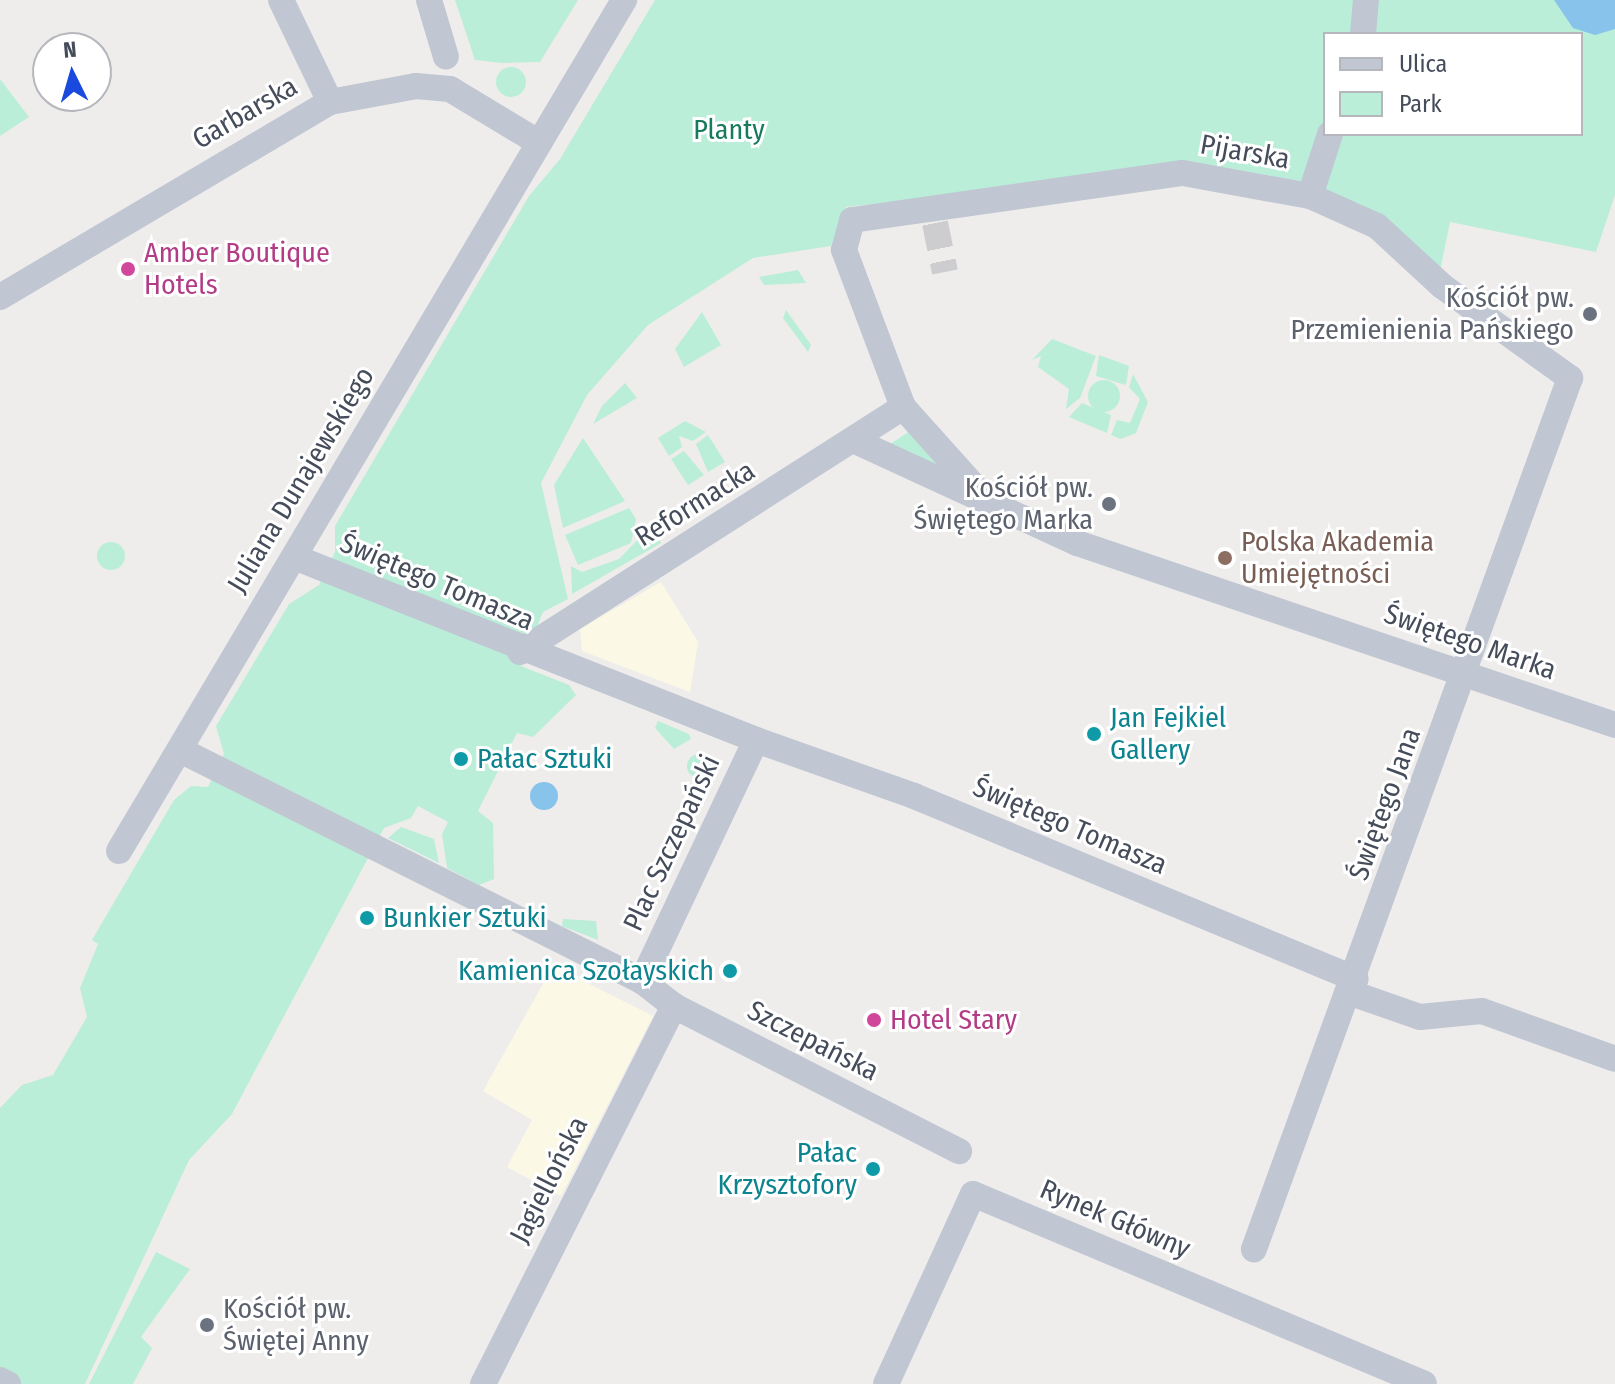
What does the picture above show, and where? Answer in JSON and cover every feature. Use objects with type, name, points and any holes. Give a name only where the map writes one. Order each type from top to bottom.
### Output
[{"type":"street","points":[[281,0],[330,102]]},
{"type":"street","points":[[429,0],[446,57]]},
{"type":"street","name":"Juliana Dunajewskiego","points":[[119,851],[624,0]]},
{"type":"street","points":[[1363,32],[1366,0]]},
{"type":"street","name":"Garbarska","points":[[0,297],[330,102],[416,86],[450,89],[538,142]]},
{"type":"street","points":[[1310,196],[1329,136]]},
{"type":"street","name":"Pijarska","points":[[852,220],[934,214],[1183,173],[1310,196],[1377,226],[1442,286],[1570,378]]},
{"type":"street","name":"Świętego Marka","points":[[852,220],[844,250],[903,407],[989,503]]},
{"type":"street","name":"Świętego Jana","points":[[1254,1249],[1466,675],[1570,378]]},
{"type":"street","name":"Reformacka","points":[[520,652],[540,632],[903,407]]},
{"type":"street","name":"Świętego Marka","points":[[853,440],[1077,543],[1615,725]]},
{"type":"street","name":"Świętego Tomasza","points":[[294,557],[556,666]]},
{"type":"street","name":"Plac Szczepański","points":[[556,666],[756,740],[642,981]]},
{"type":"street","name":"Świętego Tomasza","points":[[756,740],[914,796],[1420,1017],[1482,1011],[1615,1059]]},
{"type":"street","points":[[180,750],[458,892],[642,981]]},
{"type":"street","name":"Szczepańska","points":[[642,981],[674,1006],[959,1151]]},
{"type":"street","name":"Jagiellońska","points":[[483,1384],[674,1006]]},
{"type":"street","name":"Rynek Główny","points":[[886,1384],[973,1194],[1424,1384]]},
{"type":"street","points":[[0,1380],[8,1384]]},
{"type":"shaded area","points":[[661,582],[698,642],[690,692],[582,651],[580,629]]},
{"type":"shaded area","points":[[553,966],[653,1016],[561,1196],[507,1167],[532,1120],[483,1091]]},
{"type":"green space","points":[[455,0],[578,0],[540,62],[503,63],[475,60]]},
{"type":"green space","name":"Planty","points":[[655,0],[1615,0],[1615,195],[1596,252],[1450,222],[1439,276],[1332,198],[1324,185],[1214,166],[846,207],[831,246],[753,258],[648,325],[587,395],[541,483],[568,599],[543,612],[521,666],[569,685],[576,695],[533,737],[517,733],[478,811],[493,823],[494,879],[479,885],[447,868],[442,834],[448,822],[418,806],[411,818],[384,828],[232,1114],[189,1160],[85,1384],[0,1384],[0,1108],[22,1085],[53,1075],[87,1017],[80,988],[98,944],[92,940],[174,800],[191,786],[208,787],[224,754],[216,726],[289,604],[319,585],[335,552],[335,526],[529,196],[560,159]]},
{"type":"green space","points":[[511,67],[517,68],[525,76],[525,88],[517,96],[511,97],[505,96],[497,88],[496,82],[497,76],[505,68]]},
{"type":"green space","points":[[0,79],[29,117],[0,136]]},
{"type":"green space","points":[[798,270],[806,283],[764,285],[759,277]]},
{"type":"green space","points":[[786,310],[811,345],[808,352],[783,318]]},
{"type":"green space","points":[[702,312],[721,345],[684,367],[675,349]]},
{"type":"green space","points":[[1052,339],[1096,356],[1080,398],[1066,409],[1069,389],[1038,367],[1041,356],[1032,360]]},
{"type":"green space","points":[[1099,355],[1129,366],[1126,385],[1096,376]]},
{"type":"green space","points":[[1133,374],[1148,402],[1136,433],[1121,439],[1111,435],[1117,420],[1130,423],[1140,399],[1129,387]]},
{"type":"green space","points":[[1104,380],[1115,385],[1120,396],[1115,407],[1104,412],[1093,407],[1088,396],[1093,385]]},
{"type":"green space","points":[[625,383],[637,398],[593,424],[602,406]]},
{"type":"green space","points":[[1082,403],[1111,415],[1107,433],[1069,417]]},
{"type":"green space","points":[[685,421],[706,432],[693,441],[679,436],[682,447],[669,456],[658,438]]},
{"type":"green space","points":[[910,431],[940,466],[881,450]]},
{"type":"green space","points":[[708,435],[725,462],[708,472],[696,444]]},
{"type":"green space","points":[[583,438],[625,501],[563,528],[554,485]]},
{"type":"green space","points":[[684,451],[704,475],[688,485],[671,459]]},
{"type":"green space","points":[[629,508],[636,519],[631,543],[578,565],[565,535]]},
{"type":"green space","points":[[651,526],[661,543],[572,594],[571,566],[582,572],[619,559]]},
{"type":"green space","points":[[111,542],[121,546],[125,556],[121,566],[111,570],[101,566],[97,556],[101,546]]},
{"type":"green space","points":[[658,721],[689,734],[691,739],[674,749],[655,728]]},
{"type":"green space","points":[[699,754],[710,761],[711,766],[704,777],[699,778],[688,771],[687,766],[694,755]]},
{"type":"green space","points":[[401,827],[434,839],[439,863],[388,838]]},
{"type":"green space","points":[[563,919],[596,921],[598,940],[562,926]]},
{"type":"green space","points":[[156,1252],[190,1269],[141,1337],[152,1348],[133,1384],[89,1384]]},
{"type":"water","points":[[1554,0],[1615,0],[1615,29],[1595,35],[1573,28]]},
{"type":"water","points":[[544,782],[554,786],[558,796],[554,806],[544,810],[534,806],[530,796],[534,786]]},
{"type":"tunnel","points":[[935,223],[945,272]]},
{"type":"place","name":"Amber Boutique Hotels","points":[[128,269]]},
{"type":"place","name":"Kościół pw. Przemienienia Pańskiego","points":[[1590,314]]},
{"type":"place","name":"Kościół pw. Świętego Marka","points":[[1109,504]]},
{"type":"place","name":"Polska Akademia Umiejętności","points":[[1225,558]]},
{"type":"place","name":"Jan Fejkiel Gallery","points":[[1094,734]]},
{"type":"place","name":"Pałac Sztuki","points":[[461,759]]},
{"type":"place","name":"Bunkier Sztuki","points":[[367,918]]},
{"type":"place","name":"Kamienica Szołayskich","points":[[730,971]]},
{"type":"place","name":"Hotel Stary","points":[[874,1020]]},
{"type":"place","name":"Pałac Krzysztofory","points":[[873,1169]]},
{"type":"place","name":"Kościół pw. Świętej Anny","points":[[207,1325]]}]
